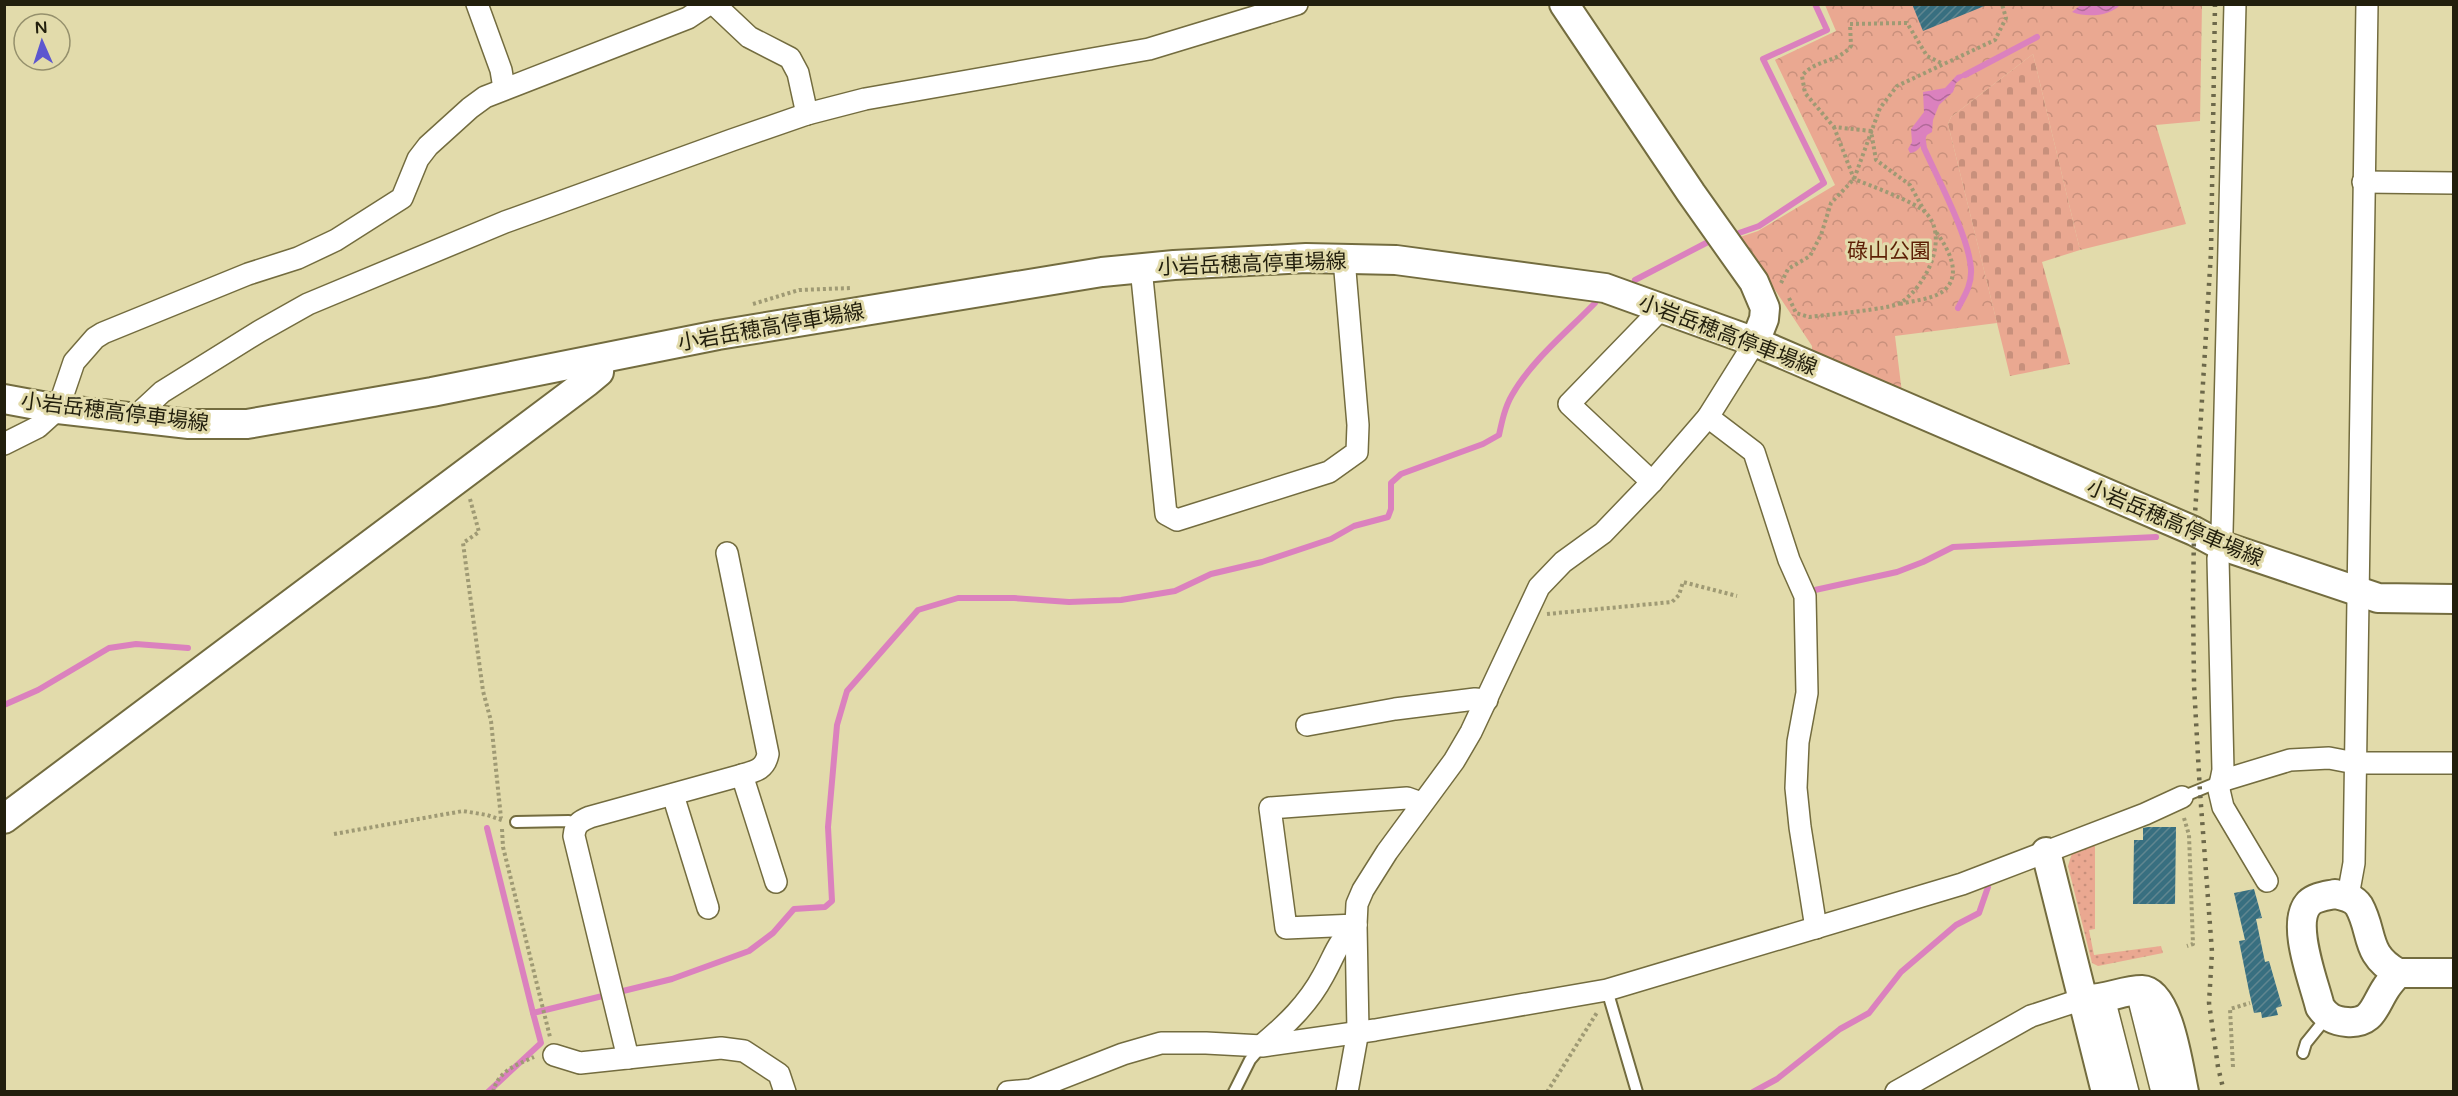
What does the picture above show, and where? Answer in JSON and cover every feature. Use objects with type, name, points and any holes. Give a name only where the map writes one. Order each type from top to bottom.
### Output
[{"type":"main road","points":[[1564,4],[1690,193],[1754,282],[1765,308],[1764,319],[1755,342]]},
{"type":"main road","name":"小岩岳穂高停車場線","points":[[4,399],[58,409],[189,424],[247,424],[718,335],[961,294],[1141,268],[1306,258],[1396,260],[1605,288],[1755,342],[2194,531],[2220,545],[2378,598],[2454,598]]},
{"type":"main road","points":[[4,819],[587,382],[599,372],[600,359]]},
{"type":"main road","points":[[2046,852],[2106,1092]]},
{"type":"main road","points":[[2398,973],[2386,988],[2373,1014],[2368,1019],[2354,1023],[2327,1017],[2320,1007],[2301,930],[2302,913],[2310,901],[2335,894],[2348,896],[2358,905],[2371,944],[2385,966],[2398,973],[2454,974]]},
{"type":"main road","points":[[2083,999],[2093,1000],[2139,990],[2147,990],[2156,997],[2166,1013],[2184,1092]]},
{"type":"street","points":[[477,4],[501,70],[504,88]]},
{"type":"street","points":[[4,444],[38,427],[58,409],[75,362],[95,338],[248,274],[298,258],[336,240],[402,198],[417,159],[470,108],[504,88],[688,18],[709,4]]},
{"type":"street","points":[[714,4],[749,37],[790,57],[798,73],[807,114]]},
{"type":"street","points":[[135,417],[162,393],[260,331],[308,304],[505,222],[807,114],[936,85],[1149,49],[1297,4]]},
{"type":"street","points":[[2222,532],[2235,4]]},
{"type":"street","points":[[2348,896],[2354,863],[2356,591],[2367,4]]},
{"type":"street","points":[[2363,182],[2454,183]]},
{"type":"street","points":[[1141,268],[1166,514],[1177,520],[1329,472],[1357,452],[1358,425],[1344,259]]},
{"type":"street","points":[[1652,482],[1569,404],[1662,308]]},
{"type":"street","points":[[1347,1092],[1358,1031],[1356,926],[1357,904],[1363,891],[1421,803],[1454,761],[1487,700],[1539,587],[1550,574],[1603,533],[1652,482],[1708,417],[1755,342]]},
{"type":"street","points":[[1708,417],[1754,452],[1789,560],[1805,597],[1807,693],[1798,742],[1796,788],[1816,928]]},
{"type":"street","points":[[628,1058],[574,836],[575,828],[580,821],[590,817],[759,770],[766,764],[768,754],[728,553]]},
{"type":"street","points":[[2218,558],[2223,770],[2219,790],[2223,807],[2267,881]]},
{"type":"street","points":[[1307,725],[1395,709],[1475,699],[1487,700]]},
{"type":"street","points":[[2221,781],[2290,760],[2330,758],[2355,763],[2454,763]]},
{"type":"street","points":[[742,775],[777,882]]},
{"type":"street","points":[[673,795],[708,908]]},
{"type":"street","points":[[1356,926],[1286,928],[1270,808],[1407,798],[1421,803]]},
{"type":"street","points":[[1008,1092],[1031,1089],[1123,1054],[1161,1043],[1262,1046],[1607,993],[1962,884],[2180,799]]},
{"type":"street","points":[[1262,1046],[1286,1025],[1307,1000],[1323,976],[1340,941],[1356,926]]},
{"type":"street","points":[[1896,1092],[2031,1016],[2083,999]]},
{"type":"street","points":[[2162,1092],[2140,1004],[2155,1016],[2174,1092]]},
{"type":"street","points":[[2116,1092],[2099,1021],[2102,1012],[2107,1010],[2128,1092]]},
{"type":"street","points":[[548,1052],[580,1063],[721,1047],[744,1051],[779,1074],[785,1092]]},
{"type":"lane","points":[[2180,799],[2221,781]]},
{"type":"lane","points":[[516,822],[569,821],[575,828]]},
{"type":"lane","points":[[1607,993],[1637,1092]]},
{"type":"lane","points":[[2303,1053],[2306,1043],[2327,1017]]},
{"type":"lane","points":[[1234,1092],[1250,1060],[1262,1046]]},
{"type":"path","points":[[1871,131],[1876,160],[1910,185],[1948,248],[1953,263],[1950,282],[1941,293],[1899,305],[1809,317],[1796,313],[1781,283],[1788,269],[1810,256],[1821,235],[1831,203],[1854,179],[1871,131],[1880,108],[1897,86],[1995,40],[2006,18],[2001,4]]},
{"type":"path","points":[[1925,212],[1854,179],[1834,127],[1805,93],[1802,76],[1809,67],[1844,56],[1851,46],[1850,24],[1907,23],[1927,56],[1944,65]]},
{"type":"path","points":[[1834,127],[1871,131]]},
{"type":"path","points":[[1899,305],[1911,294],[1935,258],[1936,231]]},
{"type":"path","points":[[457,478],[466,488],[479,532],[464,543],[483,691],[491,721],[503,847],[548,1052],[511,1068],[496,1080],[493,1092]]},
{"type":"path","points":[[1525,616],[1672,602],[1679,596],[1683,582],[1737,596]]},
{"type":"path","points":[[2180,799],[2189,835],[2193,944],[2187,946]]},
{"type":"path","points":[[334,834],[463,811],[488,815],[501,821],[516,822]]},
{"type":"path","points":[[1547,1092],[1607,993]]},
{"type":"path","points":[[2233,1067],[2230,1009],[2250,1003]]},
{"type":"green space","name":"碌山公園","points":[[1825,5],[2202,5],[2200,121],[2156,125],[2186,224],[2080,250],[2033,54],[1951,117],[1948,124],[1997,323],[1895,336],[1902,393],[1812,353],[1812,346],[1740,237],[1758,231],[1835,185],[1775,60],[1836,31]]},
{"type":"green space","points":[[2033,54],[2080,250],[2042,262],[2070,364],[2010,376],[1948,124],[1951,117]]},
{"type":"green space","points":[[2095,843],[2095,929],[2089,930],[2094,955],[2161,946],[2163,953],[2098,966],[2092,963],[2068,866],[2072,853]]},
{"type":"water","points":[[2082,4],[2120,5],[2110,12],[2098,15],[2072,12]]},
{"type":"water","points":[[1972,71],[1956,83],[1953,92],[1939,105],[1933,120],[1932,132],[1927,135],[1918,149],[1910,153],[1908,149],[1912,142],[1911,129],[1924,112],[1923,92],[1945,88],[1957,75]]},
{"type":"building","points":[[1912,4],[1987,4],[1987,5],[1923,31]]},
{"type":"building","points":[[2176,827],[2175,904],[2133,904],[2134,840],[2143,840],[2143,828]]},
{"type":"building","points":[[2254,889],[2262,918],[2256,919],[2265,962],[2269,961],[2282,1006],[2276,1008],[2278,1015],[2262,1018],[2261,1012],[2254,1013],[2249,991],[2239,941],[2245,940],[2234,893]]},
{"type":"waterway","points":[[1739,233],[1759,226],[1824,183],[1763,59],[1827,30],[1815,4]]},
{"type":"waterway","points":[[1965,75],[2037,37]]},
{"type":"waterway","points":[[1922,135],[1924,148],[1952,208],[1969,256],[1970,280],[1958,308]]},
{"type":"waterway","points":[[1635,280],[1708,242]]},
{"type":"waterway","points":[[488,1092],[541,1043],[533,1013],[672,979],[749,951],[773,933],[794,909],[825,907],[832,901],[828,827],[837,725],[847,691],[918,610],[958,598],[1014,598],[1069,602],[1121,600],[1175,591],[1211,574],[1262,562],[1331,539],[1354,526],[1388,517],[1391,509],[1391,483],[1401,474],[1483,444],[1499,435],[1507,404],[1520,382],[1540,358],[1595,303]]},
{"type":"waterway","points":[[1815,590],[1897,572],[1953,547],[2156,537]]},
{"type":"waterway","points":[[4,705],[38,690],[109,648],[136,644],[188,648]]},
{"type":"waterway","points":[[487,828],[533,1013]]},
{"type":"waterway","points":[[1753,1092],[1777,1079],[1840,1029],[1869,1013],[1901,972],[1956,925],[1979,913],[1988,887]]},
{"type":"railway","points":[[2215,4],[2211,252],[2194,531],[2193,600],[2194,685],[2212,952],[2209,1003],[2224,1092]]}]
